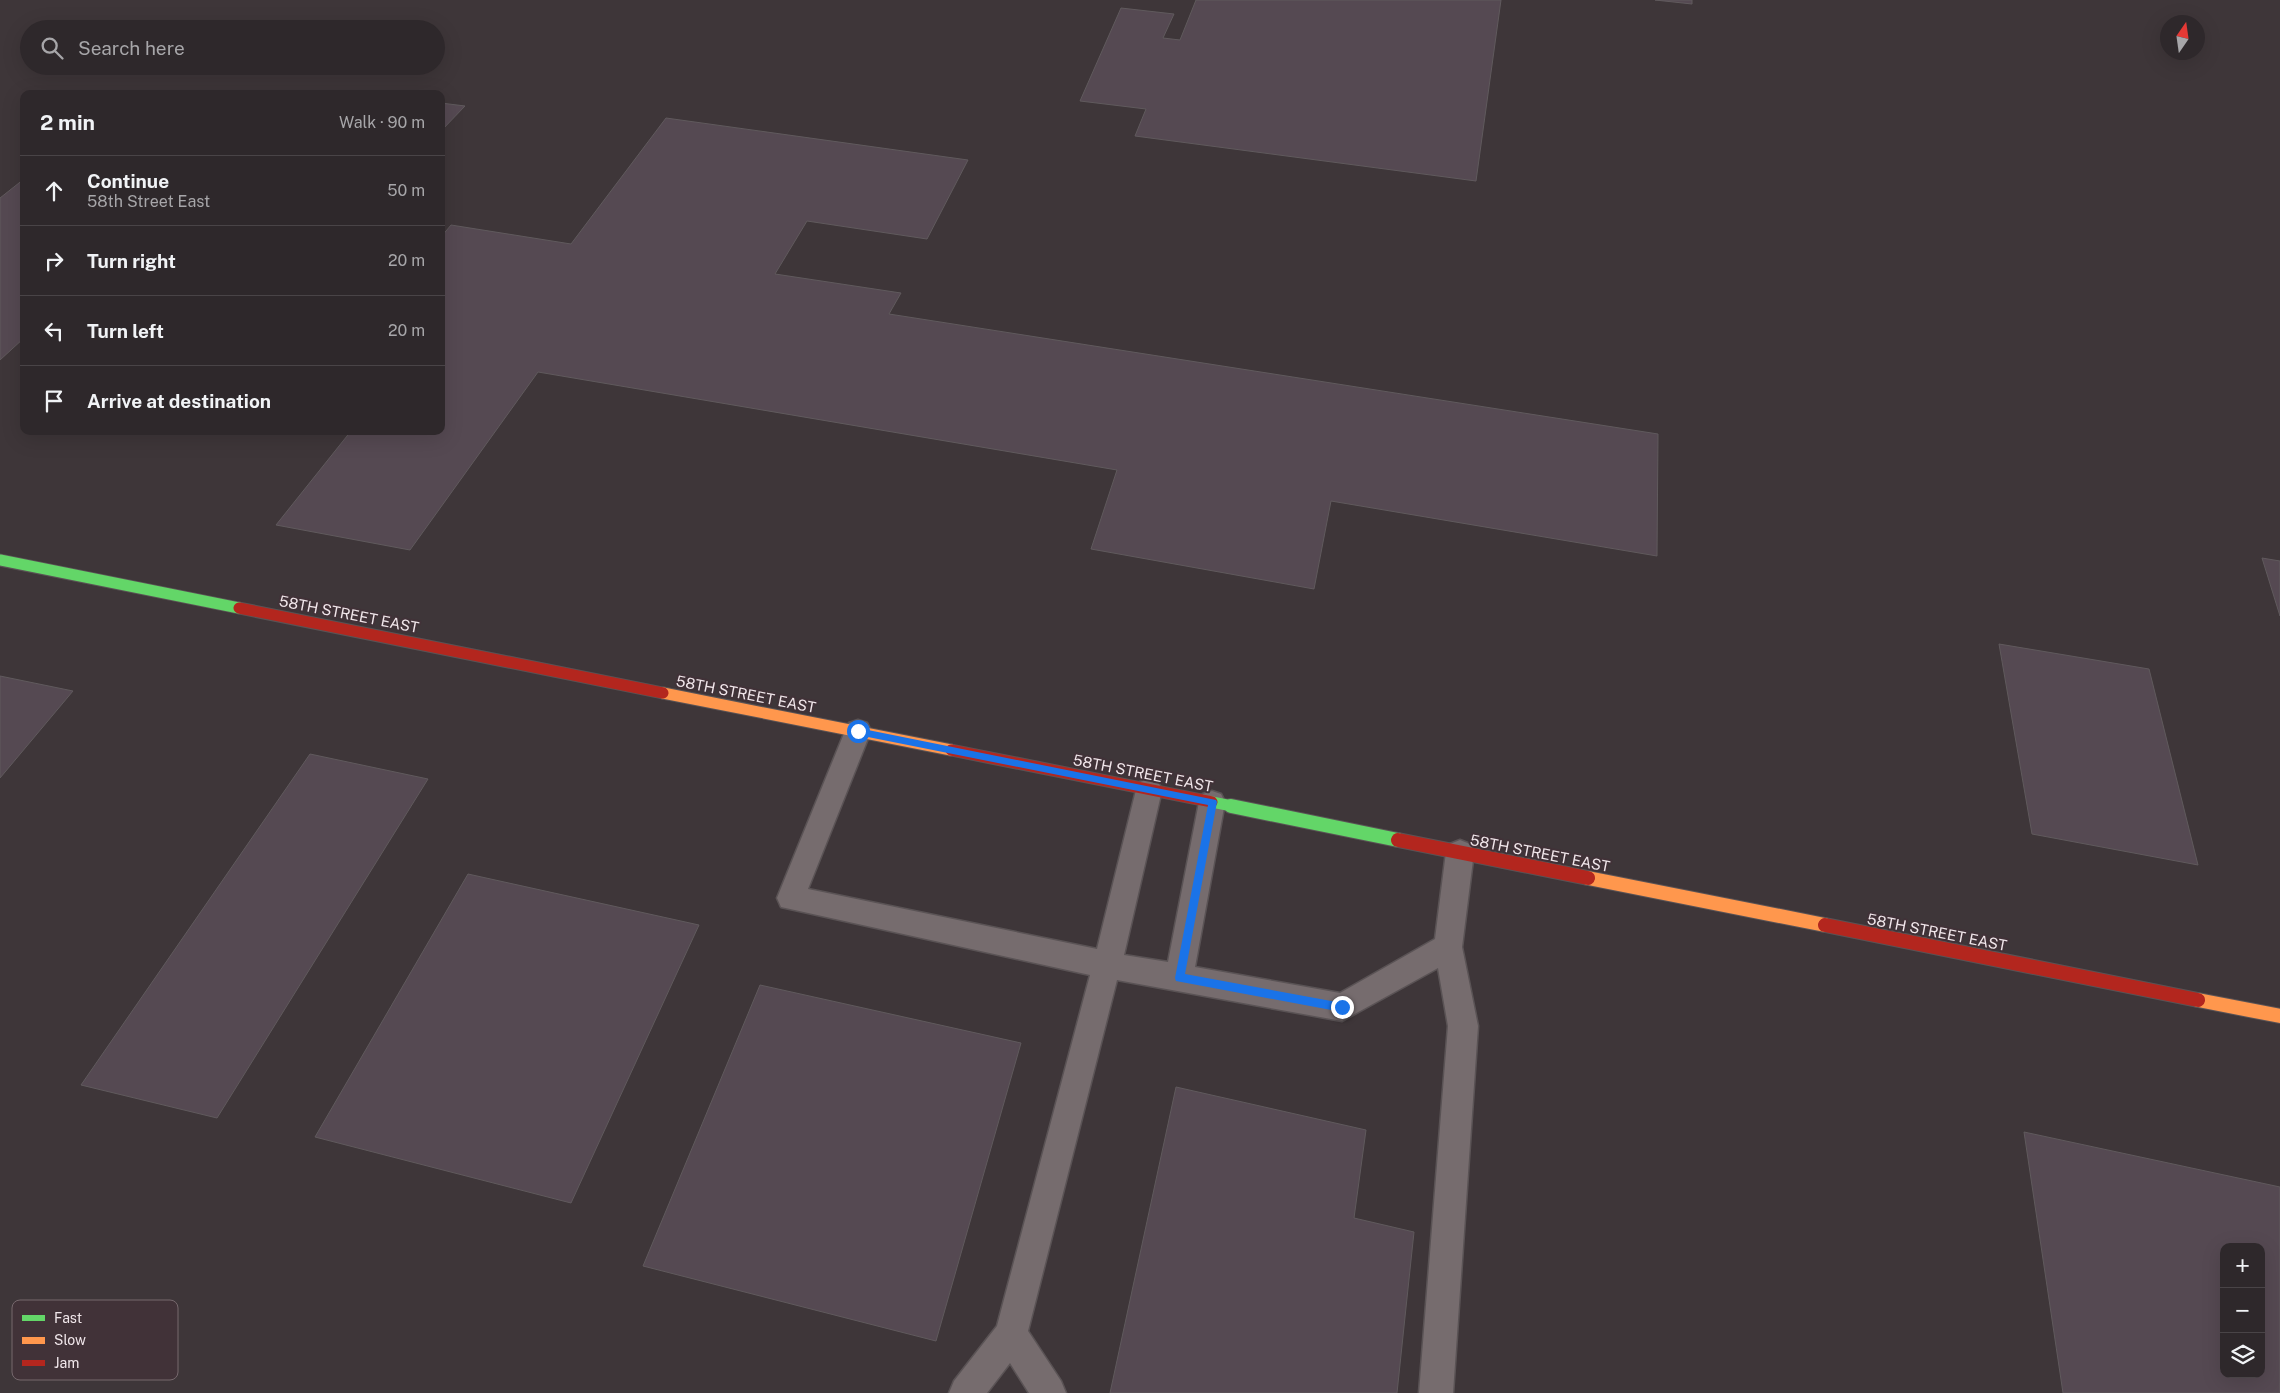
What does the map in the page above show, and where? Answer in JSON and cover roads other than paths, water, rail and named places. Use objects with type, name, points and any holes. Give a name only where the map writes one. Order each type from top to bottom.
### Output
[{"type":"street","name":"58TH STREET EAST","points":[[0,560],[2280,1016]]},
{"type":"lane","points":[[858,731],[791,898],[1107,965],[1342,1007],[1448,947]]},
{"type":"lane","points":[[966,1393],[1011,1334],[1107,965],[1149,790]]},
{"type":"lane","points":[[1179,978],[1212,802]]},
{"type":"lane","points":[[1436,1393],[1463,1026],[1448,947],[1460,852]]},
{"type":"lane","points":[[1011,1334],[1049,1393]]}]
